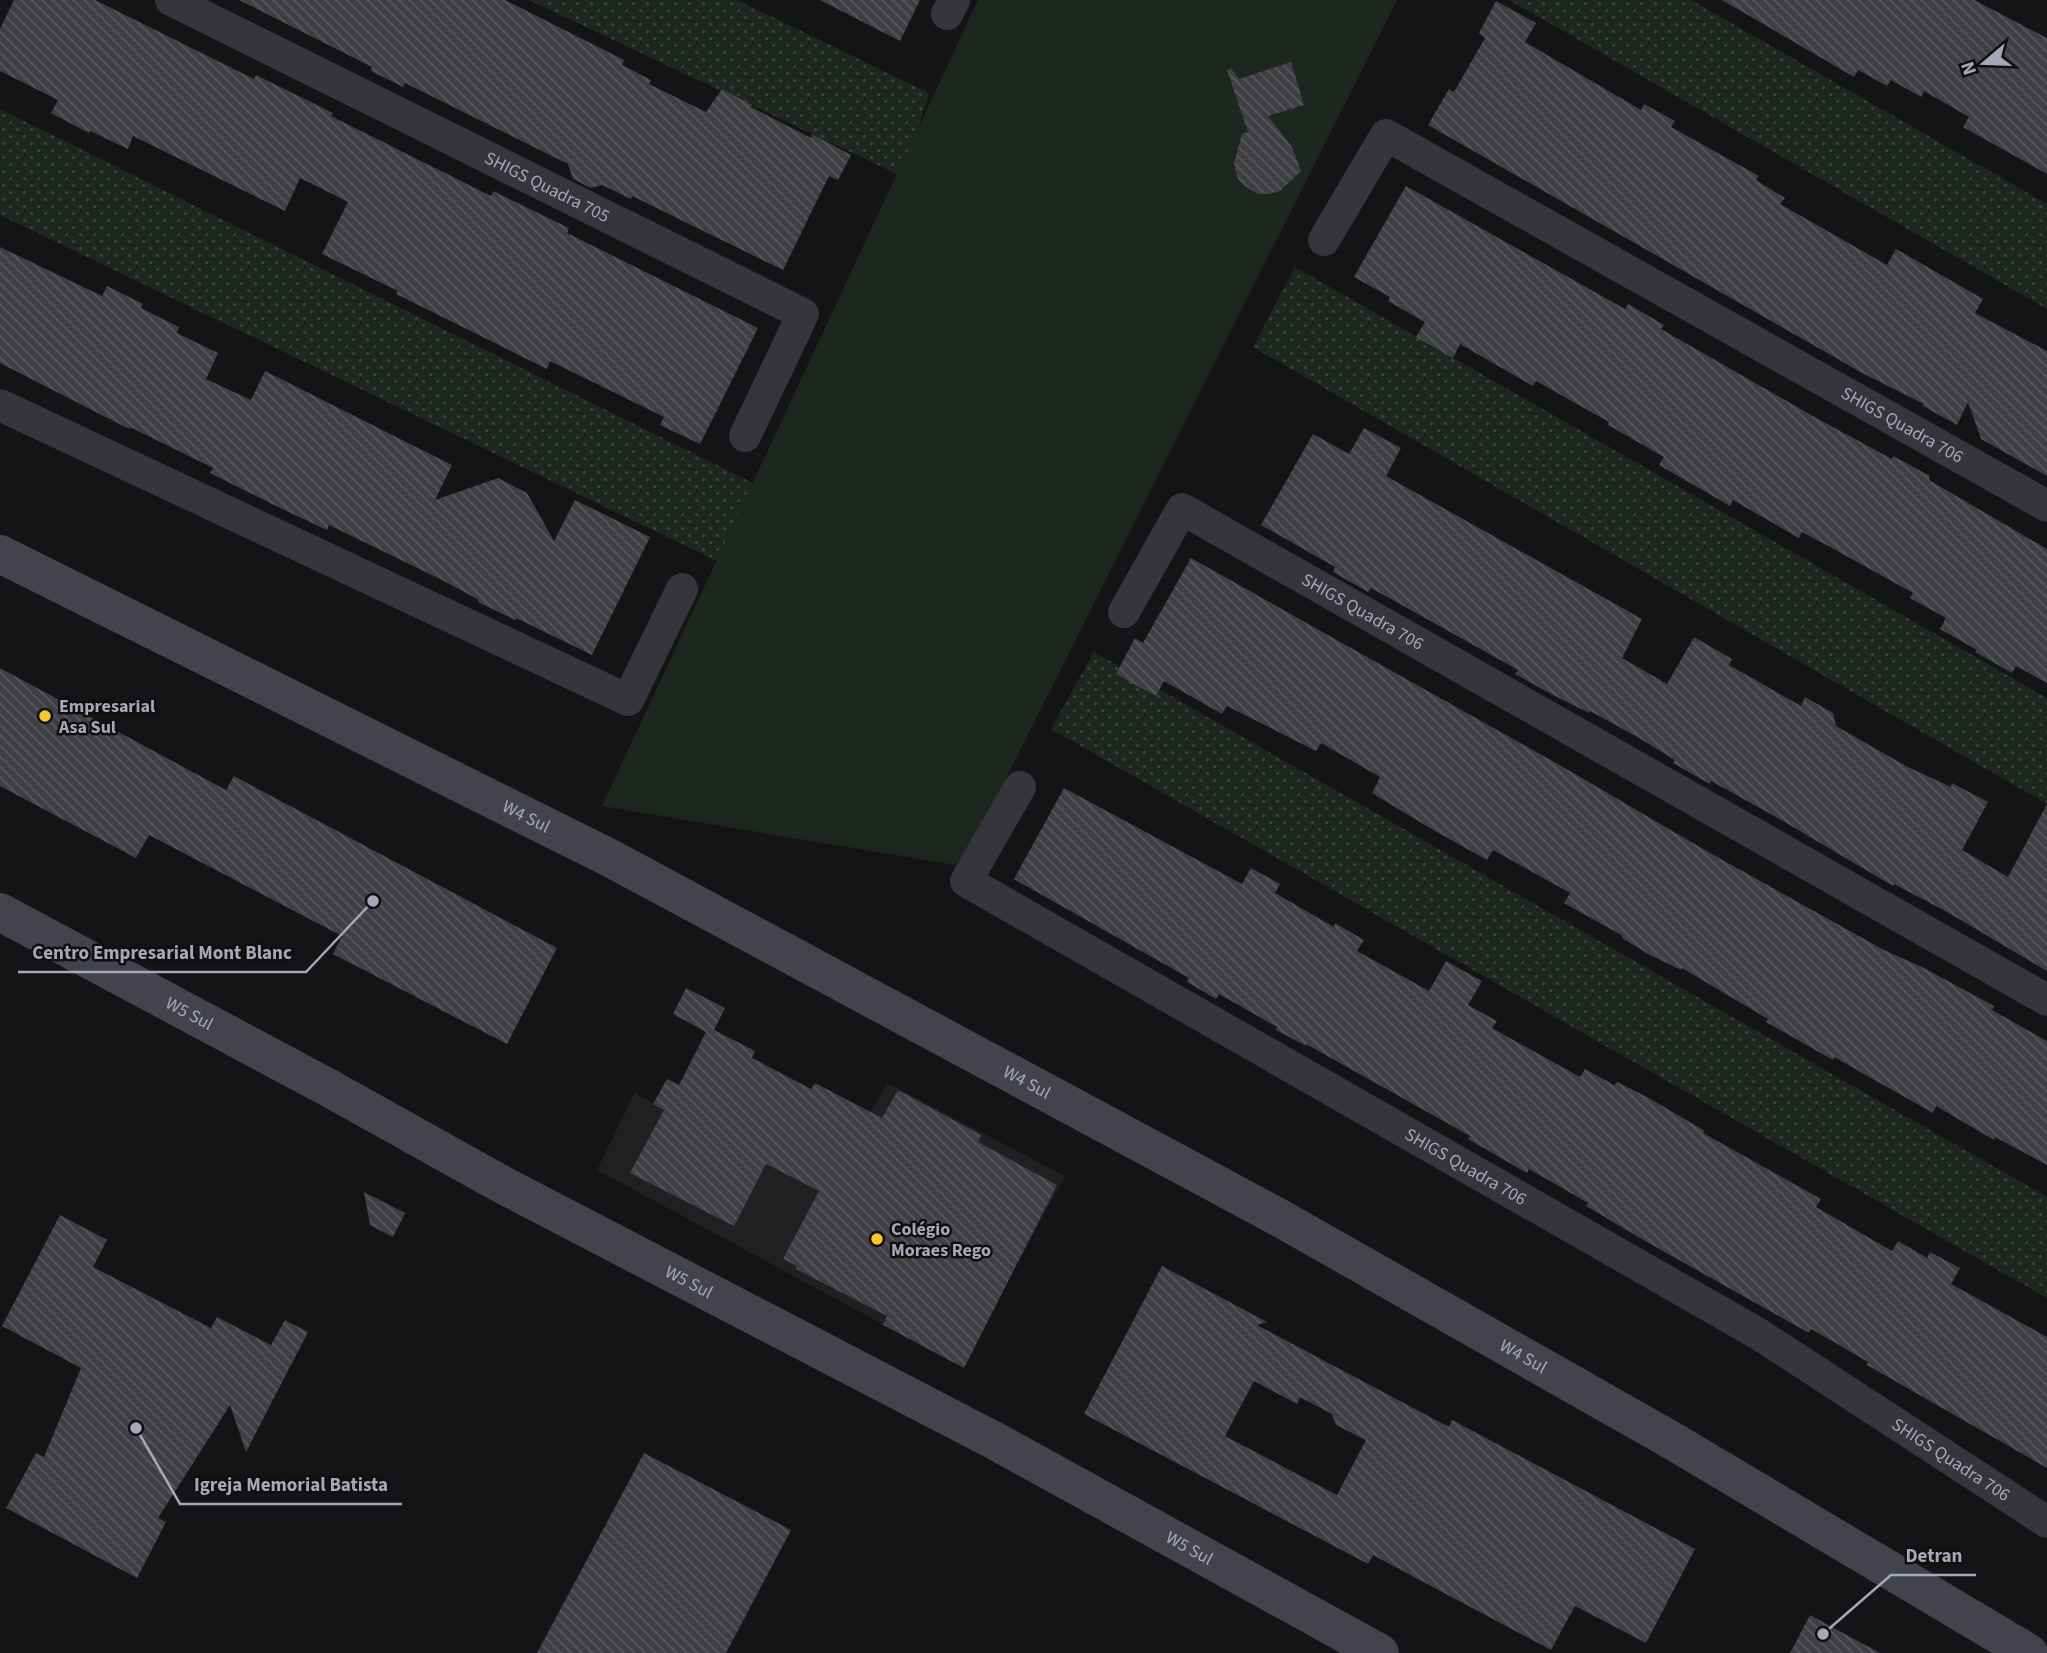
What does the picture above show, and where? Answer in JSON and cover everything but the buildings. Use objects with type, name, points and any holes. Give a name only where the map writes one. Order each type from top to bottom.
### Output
[{"type":"main road","name":"W4 Sul","points":[[0,554],[610,858],[1278,1217],[1671,1440],[2029,1653]]},
{"type":"main road","name":"W5 Sul","points":[[0,912],[329,1088],[501,1184],[997,1442],[1380,1653]]},
{"type":"street","name":"SHIGS Quadra 705","points":[[171,0],[803,314],[745,436]]},
{"type":"street","name":"SHIGS Quadra 706","points":[[1324,240],[1387,135],[2047,506]]},
{"type":"street","points":[[0,405],[628,700],[682,589]]},
{"type":"street","name":"SHIGS Quadra 706","points":[[1124,612],[1182,509],[2047,1000]]},
{"type":"street","name":"SHIGS Quadra 706","points":[[1020,788],[966,881],[1757,1333],[2047,1522]]},
{"type":"shaded area","points":[[529,0],[737,0],[929,93],[903,177]]},
{"type":"shaded area","points":[[978,0],[1397,0],[962,866],[602,806]]},
{"type":"shaded area","points":[[1509,0],[1691,0],[2047,204],[2047,309]]},
{"type":"shaded area","points":[[0,109],[753,483],[717,561],[0,215]]},
{"type":"shaded area","points":[[1295,267],[2047,698],[2047,804],[1253,347]]},
{"type":"shaded area","points":[[1094,652],[2047,1197],[2047,1298],[1051,729]]},
{"type":"shaded area","name":"Colégio Moraes Rego","points":[[887,1083],[1065,1176],[964,1368],[597,1170],[634,1093],[825,1195]]},
{"type":"place","name":"Empresarial Asa Sul","points":[[45,716]]},
{"type":"place","name":"Centro Empresarial Mont Blanc","points":[[373,901]]},
{"type":"place","name":"Colégio Moraes Rego","points":[[877,1239]]},
{"type":"place","name":"Igreja Memorial Batista","points":[[136,1428]]},
{"type":"place","name":"Detran","points":[[1823,1634]]}]
